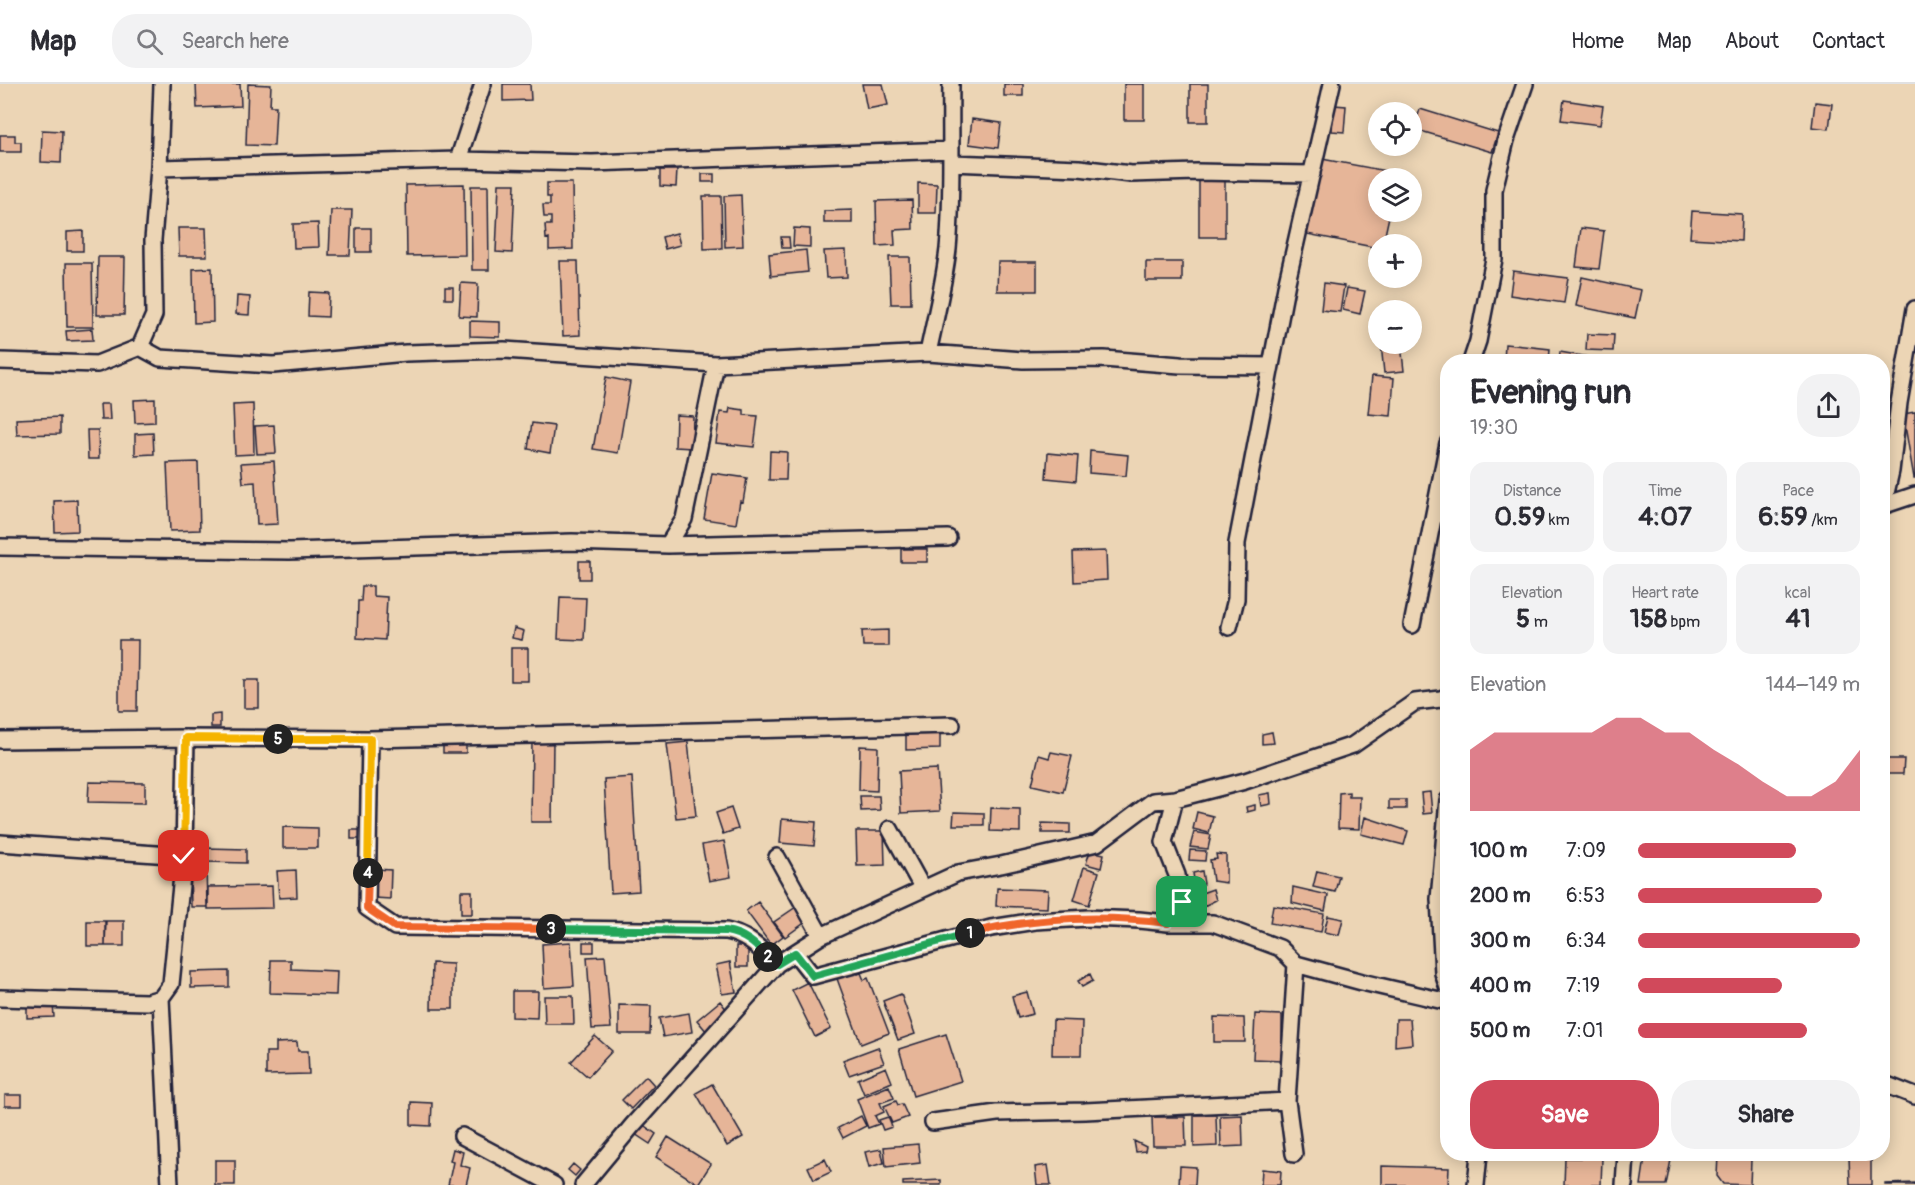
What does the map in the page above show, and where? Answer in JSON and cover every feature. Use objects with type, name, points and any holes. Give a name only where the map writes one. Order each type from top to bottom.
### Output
[{"type":"street","points":[[0,362],[97,364],[141,347],[154,315],[153,240],[159,168],[162,84]]},
{"type":"street","points":[[458,160],[483,84]]},
{"type":"street","points":[[928,353],[948,251],[951,84]]},
{"type":"street","points":[[1229,627],[1236,599],[1238,543],[1271,366],[1287,282],[1332,84]]},
{"type":"street","points":[[1474,354],[1494,260],[1494,190],[1506,140],[1525,84]]},
{"type":"street","points":[[159,168],[458,160],[592,163],[951,156],[1131,174],[1197,171],[1312,174]]},
{"type":"street","points":[[1890,475],[1899,403],[1915,309]]},
{"type":"street","points":[[141,347],[160,358],[273,365],[406,353],[504,350],[716,364],[928,353],[1023,360],[1104,359],[1180,365],[1271,366]]},
{"type":"street","points":[[668,545],[684,519],[716,364]]},
{"type":"street","points":[[1412,625],[1440,483]]},
{"type":"street","points":[[1890,504],[1915,495]]},
{"type":"street","points":[[0,547],[290,551],[572,542],[668,545],[948,538]]},
{"type":"street","points":[[583,1185],[632,1126],[777,964],[821,936],[958,873],[1001,866],[1097,843],[1153,801],[1175,799],[1245,781],[1353,745],[1415,702],[1440,702]]},
{"type":"street","points":[[0,740],[370,739],[952,725]]},
{"type":"street","points":[[170,1185],[161,998],[171,984],[184,856],[186,738]]},
{"type":"street","points":[[370,739],[367,908],[395,927],[726,931],[738,933],[753,942],[777,964]]},
{"type":"street","points":[[1168,923],[1182,902],[1177,875],[1164,842],[1175,799]]},
{"type":"street","points":[[890,829],[923,889]]},
{"type":"street","points":[[0,843],[184,856]]},
{"type":"street","points":[[777,858],[821,936]]},
{"type":"street","points":[[1440,888],[1440,918]]},
{"type":"street","points":[[795,953],[813,976],[991,928],[1035,921],[1088,918],[1213,923],[1280,948],[1296,964],[1440,1000]]},
{"type":"street","points":[[1294,1154],[1287,1101],[1296,964]]},
{"type":"street","points":[[0,998],[147,1002],[161,998]]},
{"type":"street","points":[[1890,1086],[1915,1096]]},
{"type":"street","points":[[933,1122],[997,1113],[1287,1101]]},
{"type":"street","points":[[462,1136],[554,1185]]},
{"type":"street","points":[[1476,1185],[1478,1161]]},
{"type":"street","points":[[1624,1185],[1626,1161]]},
{"type":"building","points":[[196,84],[240,84],[241,106],[197,108]]},
{"type":"building","points":[[248,84],[271,85],[270,106],[276,106],[274,146],[246,145]]},
{"type":"building","points":[[503,84],[530,84],[531,100],[503,101]]},
{"type":"building","points":[[862,84],[883,84],[888,105],[867,109]]},
{"type":"building","points":[[1004,84],[1023,84],[1023,96],[1004,96]]},
{"type":"building","points":[[1124,84],[1144,84],[1144,120],[1124,120]]},
{"type":"building","points":[[1190,84],[1208,84],[1208,122],[1190,122]]},
{"type":"building","points":[[1564,100],[1603,106],[1600,125],[1561,120]]},
{"type":"building","points":[[1815,102],[1832,104],[1829,129],[1812,127]]},
{"type":"building","points":[[1334,105],[1346,106],[1344,132],[1332,131]]},
{"type":"building","points":[[1422,110],[1498,133],[1492,152],[1422,131]]},
{"type":"building","points":[[972,119],[1001,123],[998,148],[969,144]]},
{"type":"building","points":[[42,130],[62,131],[61,163],[41,162]]},
{"type":"building","points":[[0,135],[15,135],[15,142],[21,142],[21,152],[0,152]]},
{"type":"building","points":[[1322,159],[1370,168],[1368,168],[1368,222],[1388,222],[1385,234],[1368,234],[1368,246],[1307,234]]},
{"type":"building","points":[[660,170],[677,170],[676,187],[660,186]]},
{"type":"building","points":[[702,174],[714,174],[714,182],[702,182]]},
{"type":"building","points":[[1199,181],[1225,181],[1225,237],[1199,237]]},
{"type":"building","points":[[547,183],[572,183],[573,249],[549,250],[549,238],[546,239],[545,225],[551,225],[551,217],[544,217],[543,205],[550,205],[550,197],[547,197]]},
{"type":"building","points":[[918,183],[937,184],[936,213],[918,213]]},
{"type":"building","points":[[464,184],[465,255],[407,256],[406,185]]},
{"type":"building","points":[[499,184],[515,184],[512,253],[496,252]]},
{"type":"building","points":[[471,186],[488,186],[489,270],[472,270]]},
{"type":"building","points":[[741,195],[743,246],[725,247],[724,196]]},
{"type":"building","points":[[703,196],[721,196],[722,248],[704,249]]},
{"type":"building","points":[[912,200],[913,229],[894,230],[895,245],[877,246],[876,201]]},
{"type":"building","points":[[331,210],[352,210],[350,255],[329,255]]},
{"type":"building","points":[[852,210],[852,223],[824,223],[824,211]]},
{"type":"building","points":[[1692,211],[1742,214],[1741,241],[1690,238]]},
{"type":"building","points":[[318,223],[319,247],[294,248],[293,224]]},
{"type":"building","points":[[178,228],[206,228],[207,256],[179,256]]},
{"type":"building","points":[[356,228],[371,228],[371,252],[356,252]]},
{"type":"building","points":[[794,228],[810,229],[810,247],[793,246]]},
{"type":"building","points":[[1581,228],[1604,231],[1599,269],[1576,267]]},
{"type":"building","points":[[83,231],[83,251],[67,251],[67,232]]},
{"type":"building","points":[[677,233],[680,245],[665,249],[662,237]]},
{"type":"building","points":[[781,237],[789,237],[790,248],[782,248]]},
{"type":"building","points":[[806,250],[808,272],[771,276],[769,254]]},
{"type":"building","points":[[846,250],[847,277],[826,278],[824,251]]},
{"type":"building","points":[[98,257],[125,257],[124,315],[97,315]]},
{"type":"building","points":[[889,257],[910,257],[911,304],[891,304]]},
{"type":"building","points":[[560,261],[578,261],[580,335],[563,336]]},
{"type":"building","points":[[998,262],[1037,262],[1037,291],[997,291]]},
{"type":"building","points":[[1146,262],[1182,262],[1182,281],[1146,281]]},
{"type":"building","points":[[66,263],[92,263],[93,327],[67,327]]},
{"type":"building","points":[[212,268],[213,322],[194,323],[193,269]]},
{"type":"building","points":[[1513,271],[1568,278],[1564,303],[1510,295]]},
{"type":"building","points":[[1582,277],[1641,290],[1635,318],[1576,306]]},
{"type":"building","points":[[461,283],[478,284],[477,317],[459,316]]},
{"type":"building","points":[[1324,283],[1344,286],[1340,312],[1321,310]]},
{"type":"building","points":[[445,287],[453,287],[453,299],[445,299]]},
{"type":"building","points":[[1347,288],[1365,291],[1360,314],[1343,310]]},
{"type":"building","points":[[309,292],[329,293],[328,317],[308,316]]},
{"type":"building","points":[[237,296],[250,297],[249,315],[236,314]]},
{"type":"building","points":[[470,321],[500,322],[500,337],[470,336]]},
{"type":"building","points":[[92,329],[93,340],[67,341],[66,331]]},
{"type":"building","points":[[1587,334],[1614,335],[1613,351],[1586,350]]},
{"type":"building","points":[[1505,344],[1550,349],[1550,354],[1504,354]]},
{"type":"building","points":[[1382,354],[1402,354],[1404,371],[1384,373]]},
{"type":"building","points":[[1372,376],[1394,378],[1391,416],[1368,414]]},
{"type":"building","points":[[606,377],[630,382],[618,453],[593,449]]},
{"type":"building","points":[[155,399],[155,422],[135,423],[134,400]]},
{"type":"building","points":[[100,404],[109,404],[110,420],[101,420]]},
{"type":"building","points":[[253,404],[254,454],[235,455],[233,405]]},
{"type":"building","points":[[730,408],[744,410],[744,415],[758,416],[754,447],[716,443],[720,412],[729,413]]},
{"type":"building","points":[[1915,412],[1915,478],[1914,478],[1903,414]]},
{"type":"building","points":[[676,415],[693,416],[692,448],[675,447]]},
{"type":"building","points":[[60,417],[60,434],[17,435],[16,419]]},
{"type":"building","points":[[532,423],[554,426],[550,453],[528,449]]},
{"type":"building","points":[[274,425],[276,453],[257,454],[255,426]]},
{"type":"building","points":[[87,430],[98,430],[99,459],[88,459]]},
{"type":"building","points":[[153,433],[154,454],[135,455],[135,434]]},
{"type":"building","points":[[770,451],[787,452],[786,480],[769,480]]},
{"type":"building","points":[[1090,451],[1128,455],[1126,476],[1089,473]]},
{"type":"building","points":[[1048,453],[1078,456],[1076,481],[1046,478]]},
{"type":"building","points":[[274,461],[278,524],[257,525],[255,482],[243,483],[241,463]]},
{"type":"building","points":[[198,462],[200,530],[170,531],[167,463]]},
{"type":"building","points":[[712,473],[747,478],[736,524],[704,519]]},
{"type":"building","points":[[77,500],[78,531],[55,532],[54,501]]},
{"type":"building","points":[[901,549],[927,549],[927,562],[901,562]]},
{"type":"building","points":[[1106,551],[1107,580],[1074,582],[1073,552]]},
{"type":"building","points":[[579,561],[590,561],[590,579],[579,579]]},
{"type":"building","points":[[362,586],[373,586],[373,596],[387,597],[385,640],[357,638],[358,601],[361,601]]},
{"type":"building","points":[[560,597],[586,598],[584,640],[558,639]]},
{"type":"building","points":[[514,628],[524,631],[522,640],[512,638]]},
{"type":"building","points":[[888,630],[888,646],[863,646],[862,631]]},
{"type":"building","points":[[119,640],[138,640],[137,711],[119,711]]},
{"type":"building","points":[[511,648],[528,648],[528,681],[511,681]]},
{"type":"building","points":[[244,680],[259,680],[259,708],[244,708]]},
{"type":"building","points":[[220,714],[220,727],[211,727],[211,715]]},
{"type":"building","points":[[940,732],[940,749],[906,750],[906,733]]},
{"type":"building","points":[[1272,732],[1274,743],[1262,744],[1262,734]]},
{"type":"building","points":[[443,740],[466,740],[466,753],[443,753]]},
{"type":"building","points":[[532,740],[553,740],[552,822],[531,822]]},
{"type":"building","points":[[688,742],[696,816],[676,818],[667,744]]},
{"type":"building","points":[[860,746],[878,747],[877,791],[859,790]]},
{"type":"building","points":[[1051,752],[1072,756],[1063,792],[1032,785],[1039,755],[1049,758]]},
{"type":"building","points":[[1890,759],[1904,759],[1903,774],[1890,774]]},
{"type":"building","points":[[937,769],[940,811],[901,813],[899,771]]},
{"type":"building","points":[[632,777],[639,891],[611,893],[604,779]]},
{"type":"building","points":[[89,782],[145,783],[145,803],[88,802]]},
{"type":"building","points":[[1349,792],[1349,797],[1360,797],[1359,829],[1338,828],[1339,793]]},
{"type":"building","points":[[1430,792],[1432,813],[1423,814],[1421,793]]},
{"type":"building","points":[[1270,793],[1271,804],[1261,806],[1259,795]]},
{"type":"building","points":[[860,796],[879,796],[880,810],[861,811]]},
{"type":"building","points":[[1389,800],[1406,800],[1406,809],[1389,809]]},
{"type":"building","points":[[1255,805],[1255,810],[1247,812],[1246,807]]},
{"type":"building","points":[[731,808],[738,829],[723,834],[716,813]]},
{"type":"building","points":[[991,808],[1020,809],[1020,832],[990,831]]},
{"type":"building","points":[[954,812],[984,813],[984,825],[953,825]]},
{"type":"building","points":[[1197,812],[1213,816],[1209,833],[1193,829]]},
{"type":"building","points":[[1365,817],[1408,831],[1404,845],[1361,834]]},
{"type":"building","points":[[782,819],[816,822],[814,846],[780,843]]},
{"type":"building","points":[[1042,823],[1070,824],[1070,833],[1042,833]]},
{"type":"building","points":[[283,827],[318,828],[318,848],[283,848]]},
{"type":"building","points":[[351,830],[362,830],[362,839],[351,839]]},
{"type":"building","points":[[856,831],[884,831],[885,865],[857,866]]},
{"type":"building","points":[[1194,832],[1211,835],[1208,849],[1190,847]]},
{"type":"building","points":[[724,841],[731,877],[709,881],[702,845]]},
{"type":"building","points":[[206,848],[246,849],[246,863],[206,862]]},
{"type":"building","points":[[1190,850],[1206,851],[1205,861],[1189,860]]},
{"type":"building","points":[[1090,851],[1104,854],[1101,868],[1086,864]]},
{"type":"building","points":[[1216,854],[1226,855],[1226,883],[1213,881],[1210,860],[1217,859]]},
{"type":"building","points":[[206,865],[207,907],[191,907],[190,866]]},
{"type":"building","points":[[1084,867],[1099,872],[1089,905],[1074,900]]},
{"type":"building","points":[[376,869],[391,870],[390,899],[375,898]]},
{"type":"building","points":[[296,870],[297,897],[279,898],[277,871]]},
{"type":"building","points":[[1202,871],[1204,884],[1195,886],[1193,873]]},
{"type":"building","points":[[1317,871],[1339,876],[1335,892],[1313,887]]},
{"type":"building","points":[[272,886],[273,908],[208,909],[208,887]]},
{"type":"building","points":[[1293,887],[1328,895],[1325,911],[1292,903]]},
{"type":"building","points":[[997,888],[1048,890],[1047,908],[996,906]]},
{"type":"building","points":[[1213,889],[1216,900],[1204,906],[1199,894]]},
{"type":"building","points":[[461,891],[472,891],[472,914],[461,914]]},
{"type":"building","points":[[758,902],[783,936],[771,945],[746,911]]},
{"type":"building","points":[[1273,905],[1324,914],[1321,932],[1270,923]]},
{"type":"building","points":[[796,907],[807,921],[785,937],[774,922]]},
{"type":"building","points":[[1328,916],[1343,919],[1339,935],[1324,932]]},
{"type":"building","points":[[87,921],[105,921],[105,946],[87,946]]},
{"type":"building","points":[[106,921],[124,921],[124,946],[105,946]]},
{"type":"building","points":[[571,942],[574,986],[544,988],[542,944]]},
{"type":"building","points":[[583,942],[594,942],[594,952],[583,952]]},
{"type":"building","points":[[736,946],[748,946],[748,967],[736,967]]},
{"type":"building","points":[[605,956],[611,1028],[592,1029],[587,957]]},
{"type":"building","points":[[271,960],[291,960],[291,969],[337,971],[336,995],[270,993]]},
{"type":"building","points":[[730,962],[736,992],[722,994],[716,965]]},
{"type":"building","points":[[432,963],[453,964],[453,1009],[431,1009]]},
{"type":"building","points":[[856,969],[864,980],[868,978],[889,1033],[861,1044],[836,976]]},
{"type":"building","points":[[229,971],[229,987],[191,988],[191,972]]},
{"type":"building","points":[[1090,974],[1093,981],[1082,987],[1078,981]]},
{"type":"building","points":[[808,982],[831,1029],[815,1037],[792,990]]},
{"type":"building","points":[[512,991],[538,991],[537,1018],[512,1017]]},
{"type":"building","points":[[1027,992],[1033,1014],[1018,1018],[1012,996]]},
{"type":"building","points":[[901,994],[915,1034],[898,1040],[883,1001]]},
{"type":"building","points":[[544,996],[573,996],[574,1024],[545,1024]]},
{"type":"building","points":[[720,1001],[730,1014],[707,1032],[697,1020]]},
{"type":"building","points":[[53,1003],[54,1017],[27,1018],[27,1004]]},
{"type":"building","points":[[619,1005],[651,1006],[650,1034],[619,1034]]},
{"type":"building","points":[[689,1013],[692,1032],[663,1037],[659,1018]]},
{"type":"building","points":[[1255,1014],[1282,1015],[1282,1060],[1253,1059]]},
{"type":"building","points":[[1214,1017],[1244,1018],[1245,1042],[1214,1042]]},
{"type":"building","points":[[1396,1019],[1410,1019],[1412,1044],[1395,1046]]},
{"type":"building","points":[[1053,1020],[1082,1021],[1081,1055],[1052,1055]]},
{"type":"building","points":[[946,1034],[961,1081],[913,1096],[899,1049]]},
{"type":"building","points":[[595,1036],[612,1051],[588,1077],[571,1062]]},
{"type":"building","points":[[297,1042],[298,1051],[308,1051],[309,1074],[266,1075],[266,1052],[276,1052],[276,1043]]},
{"type":"building","points":[[878,1047],[884,1063],[849,1075],[843,1060]]},
{"type":"building","points":[[886,1067],[892,1082],[864,1094],[858,1079]]},
{"type":"building","points":[[646,1076],[654,1085],[631,1109],[622,1100]]},
{"type":"building","points":[[712,1084],[743,1137],[727,1146],[696,1093]]},
{"type":"building","points":[[889,1086],[894,1098],[880,1103],[884,1112],[875,1116],[879,1124],[868,1128],[857,1099]]},
{"type":"building","points":[[5,1095],[22,1095],[22,1106],[5,1106]]},
{"type":"building","points":[[896,1101],[898,1105],[902,1104],[908,1117],[892,1123],[884,1106]]},
{"type":"building","points":[[411,1102],[432,1103],[431,1126],[411,1125]]},
{"type":"building","points":[[1194,1115],[1216,1115],[1217,1146],[1194,1147]]},
{"type":"building","points":[[1242,1115],[1243,1146],[1221,1147],[1220,1116]]},
{"type":"building","points":[[861,1116],[866,1126],[843,1138],[838,1128]]},
{"type":"building","points":[[888,1117],[892,1127],[883,1130],[879,1120]]},
{"type":"building","points":[[1152,1117],[1185,1117],[1186,1146],[1153,1146]]},
{"type":"building","points":[[642,1124],[656,1134],[650,1144],[635,1134]]},
{"type":"building","points":[[668,1137],[711,1164],[698,1184],[656,1157]]},
{"type":"building","points":[[1134,1141],[1146,1147],[1145,1151],[1136,1152]]},
{"type":"building","points":[[918,1144],[920,1163],[886,1167],[884,1147]]},
{"type":"building","points":[[453,1149],[463,1152],[460,1165],[470,1168],[466,1185],[448,1185]]},
{"type":"building","points":[[881,1149],[884,1163],[869,1167],[865,1152]]},
{"type":"building","points":[[825,1159],[831,1172],[814,1180],[808,1167]]},
{"type":"building","points":[[215,1160],[235,1160],[235,1185],[215,1185]]},
{"type":"building","points":[[1565,1161],[1602,1161],[1601,1185],[1564,1185]]},
{"type":"building","points":[[1645,1161],[1671,1161],[1666,1185],[1641,1185]]},
{"type":"building","points":[[1718,1161],[1751,1161],[1750,1185],[1723,1184],[1717,1176]]},
{"type":"building","points":[[1849,1161],[1871,1161],[1871,1185],[1850,1185]]},
{"type":"building","points":[[573,1164],[580,1170],[575,1176],[568,1170]]},
{"type":"building","points":[[1048,1165],[1051,1185],[1037,1185],[1035,1167]]},
{"type":"building","points":[[1180,1166],[1196,1167],[1195,1185],[1179,1185]]},
{"type":"building","points":[[1382,1166],[1449,1168],[1448,1185],[1382,1185]]},
{"type":"building","points":[[1262,1169],[1281,1171],[1280,1185],[1261,1185]]},
{"type":"building","points":[[941,1180],[941,1185],[903,1185],[903,1182]]},
{"type":"building","points":[[1915,1183],[1915,1185],[1885,1185],[1885,1184]]},
{"type":"route","points":[[184,856],[186,738],[370,739],[367,908],[395,927],[726,931],[738,933],[753,942],[777,964],[795,953],[813,976],[991,928],[1035,921],[1088,918],[1168,923],[1182,902]]}]
